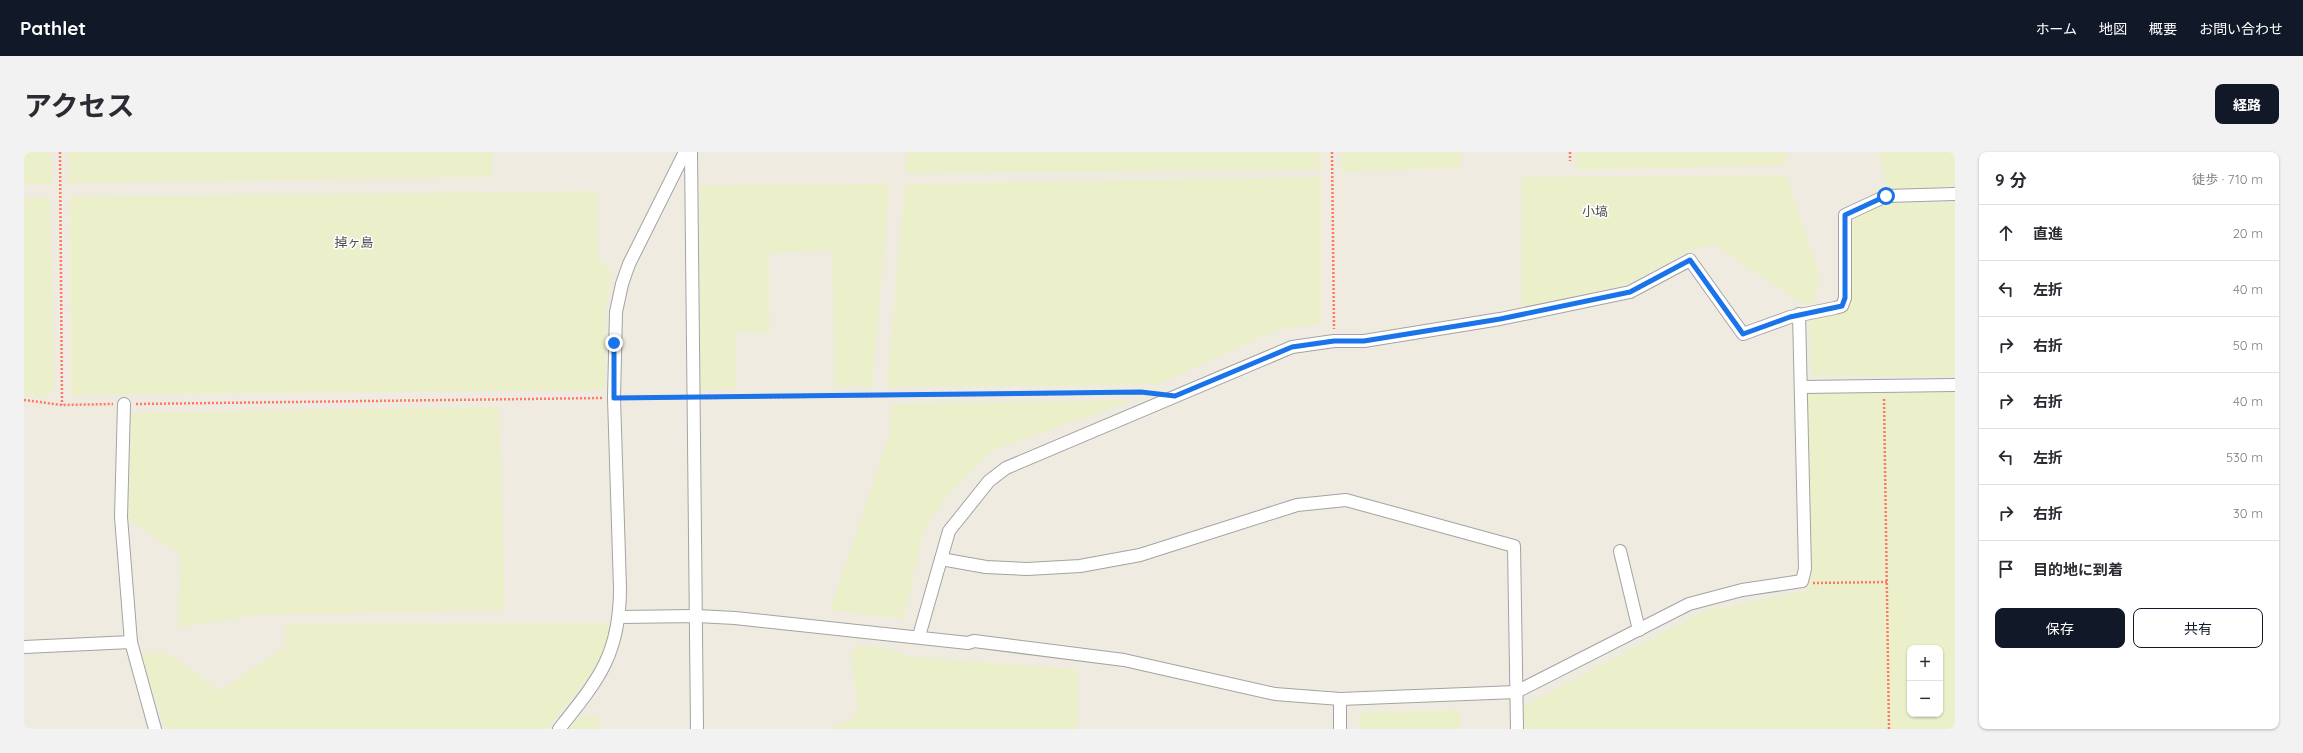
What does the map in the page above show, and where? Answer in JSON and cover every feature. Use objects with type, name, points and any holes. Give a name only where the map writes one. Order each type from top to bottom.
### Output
[{"type":"street","points":[[560,729],[602,672],[617,635],[620,617],[614,398],[616,312],[622,284],[629,264],[685,152]]},
{"type":"street","points":[[691,152],[697,729]]},
{"type":"street","points":[[919,636],[949,531],[989,481],[1006,468],[1292,347],[1334,341],[1364,341],[1500,319],[1630,292],[1690,260],[1743,334],[1799,314],[1842,306],[1845,298],[1845,215],[1886,196],[1955,194]]},
{"type":"street","points":[[620,617],[697,616],[919,636],[968,643],[974,641],[1124,660],[1275,694],[1340,699],[1516,692],[1689,604],[1716,596],[1802,581],[1805,569],[1802,387],[1799,314]]},
{"type":"street","points":[[1802,387],[1955,385]]},
{"type":"street","points":[[124,404],[121,517],[131,642],[155,729]]},
{"type":"street","points":[[941,559],[986,567],[1027,569],[1080,566],[1140,555],[1297,505],[1346,500],[1514,546],[1517,729]]},
{"type":"street","points":[[1620,551],[1640,630]]},
{"type":"street","points":[[24,647],[131,642]]},
{"type":"street","points":[[1340,699],[1340,729]]},
{"type":"path","points":[[60,152],[62,405]]},
{"type":"path","points":[[1332,152],[1334,341]]},
{"type":"path","points":[[1570,152],[1570,162]]},
{"type":"path","points":[[1884,386],[1889,729]]},
{"type":"path","points":[[24,400],[62,405],[1141,392],[1155,394]]},
{"type":"path","points":[[1802,581],[1811,583],[1887,582]]},
{"type":"green space","points":[[24,152],[51,152],[52,184],[24,184]]},
{"type":"green space","points":[[69,152],[492,152],[492,177],[69,183]]},
{"type":"green space","points":[[906,152],[1321,152],[1322,170],[906,173]]},
{"type":"green space","points":[[1341,152],[1462,152],[1461,168],[1341,172]]},
{"type":"green space","points":[[1576,152],[1786,152],[1787,165],[1577,170]]},
{"type":"green space","points":[[1878,152],[1955,152],[1955,191],[1888,192]]},
{"type":"green space","points":[[1786,175],[1820,276],[1815,303],[1797,301],[1713,244],[1690,250],[1626,285],[1521,307],[1522,177]]},
{"type":"green space","points":[[1321,177],[1321,324],[1279,329],[1156,385],[887,387],[905,184]]},
{"type":"green space","points":[[890,184],[872,386],[835,387],[832,250],[769,253],[770,333],[736,331],[736,389],[700,390],[700,185]]},
{"type":"green space","points":[[597,191],[598,258],[612,271],[605,317],[605,390],[71,395],[70,197]]},
{"type":"green space","points":[[24,198],[50,198],[54,388],[44,398],[24,394]]},
{"type":"green space","points":[[1888,201],[1955,203],[1955,376],[1812,376],[1809,319],[1847,310],[1850,300],[1852,220]]},
{"type":"green space","points":[[1955,392],[1955,729],[1524,729],[1524,706],[1703,612],[1809,590],[1808,393]]},
{"type":"green space","points":[[1128,400],[1129,402],[993,450],[950,492],[924,529],[904,619],[830,610],[890,432],[891,404]]},
{"type":"green space","points":[[499,407],[505,610],[259,615],[178,628],[181,555],[129,520],[131,413]]},
{"type":"green space","points":[[286,623],[613,623],[606,646],[594,671],[547,729],[165,729],[141,653],[163,653],[177,659],[219,691],[285,647]]},
{"type":"green space","points":[[858,645],[889,649],[909,656],[1078,670],[1078,729],[830,729],[856,716],[858,703],[850,654]]},
{"type":"green space","points":[[1460,710],[1460,729],[1359,729],[1360,712]]},
{"type":"green space","points":[[580,716],[598,717],[600,729],[569,729]]},
{"type":"district","name":"小塙","points":[[1595,211]]},
{"type":"district","name":"掉ヶ島","points":[[354,242]]},
{"type":"route","points":[[614,343],[614,398],[1141,392],[1175,396],[1292,347],[1334,341],[1364,341],[1500,319],[1630,292],[1690,260],[1743,334],[1799,314],[1842,306],[1845,298],[1845,215],[1886,196]]}]
